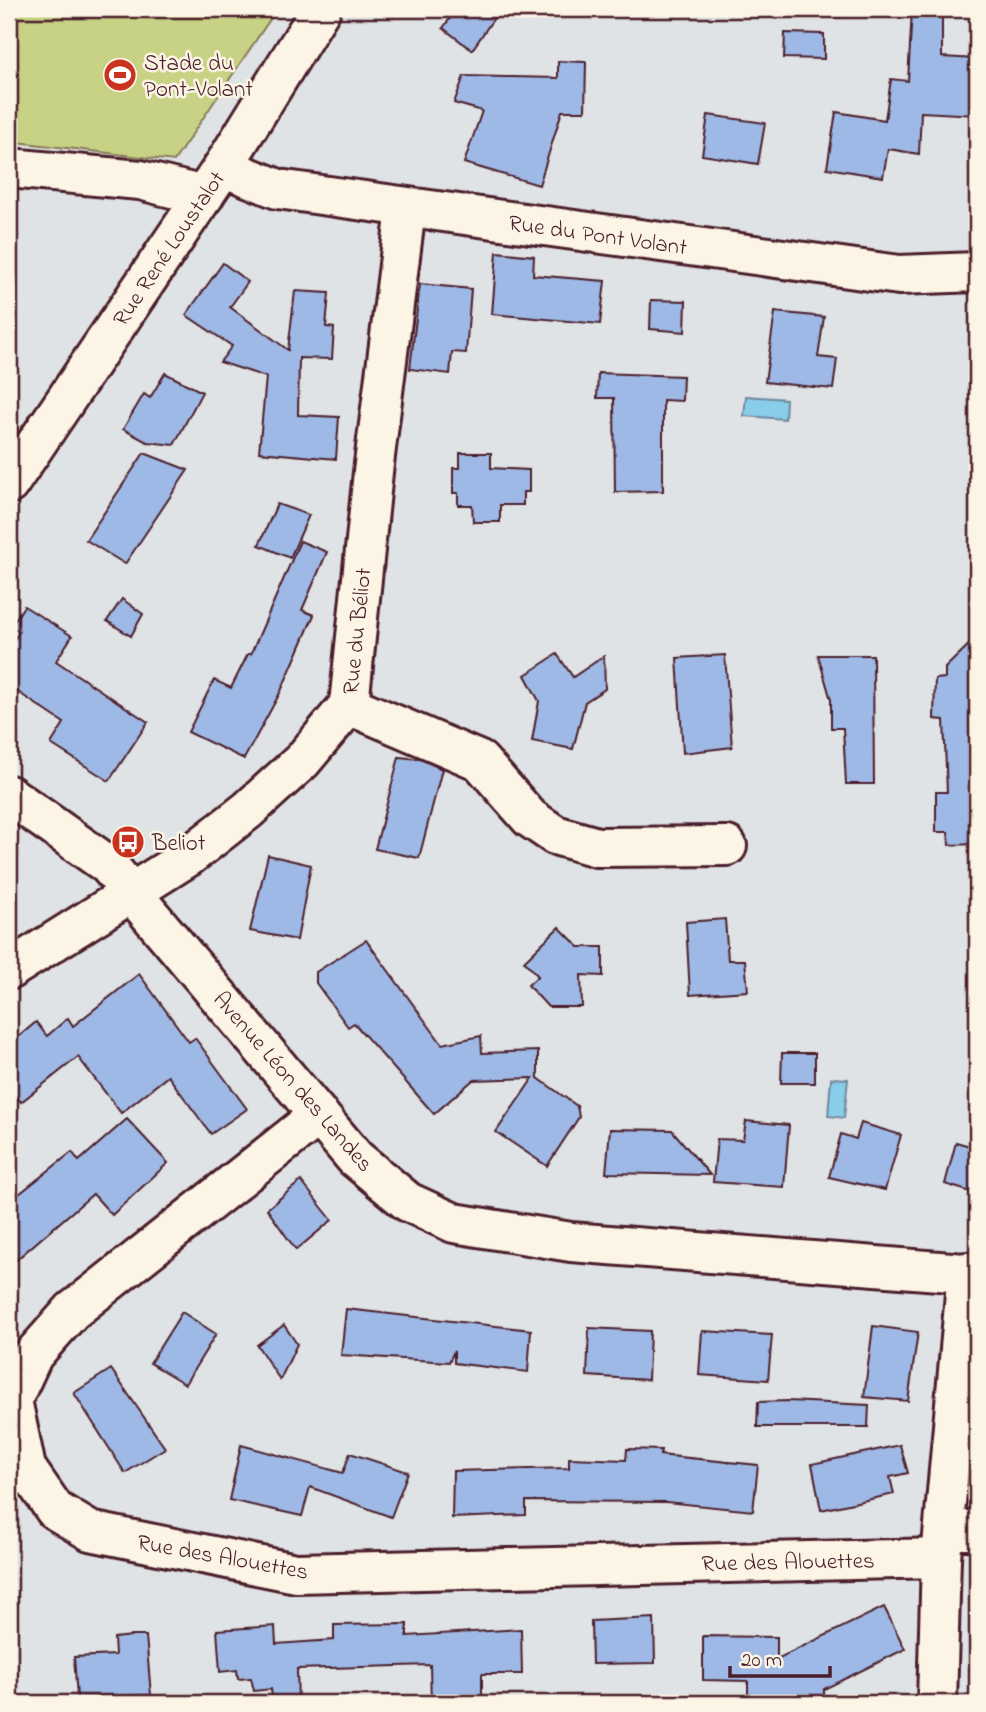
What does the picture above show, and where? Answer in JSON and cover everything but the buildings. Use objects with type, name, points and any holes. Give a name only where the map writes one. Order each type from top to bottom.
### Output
[{"type":"street","name":"Rue René Loustalot","points":[[9,484],[214,182],[321,9]]},
{"type":"street","name":"Rue du Pont Volant","points":[[9,168],[278,189],[406,209],[899,275],[977,272]]},
{"type":"street","name":"Rue du Béliot","points":[[9,970],[188,858],[248,810],[302,761],[349,705],[373,472],[406,209]]},
{"type":"street","points":[[349,705],[480,761],[530,818],[555,835],[597,847],[727,846]]},
{"type":"street","name":"Avenue Léon des Landes","points":[[9,795],[108,865],[355,1158],[408,1202],[454,1223],[571,1241],[972,1273]]},
{"type":"street","name":"Rue des Alouettes","points":[[319,1115],[72,1311],[33,1355],[12,1400],[26,1468],[55,1510],[90,1531],[296,1573],[954,1539]]},
{"type":"street","points":[[937,1703],[954,1539],[972,1273]]},
{"type":"green space","name":"Stade du Pont-Volant","points":[[9,9],[277,9],[174,161],[9,141]]},
{"type":"water","points":[[793,9],[843,9],[843,17],[793,17]]},
{"type":"water","points":[[746,396],[786,399],[785,419],[744,416]]},
{"type":"water","points":[[831,1078],[848,1079],[844,1118],[828,1116]]},
{"type":"place","name":"Stade du Pont-Volant","points":[[120,75]]},
{"type":"place","name":"Beliot","points":[[128,842]]}]
